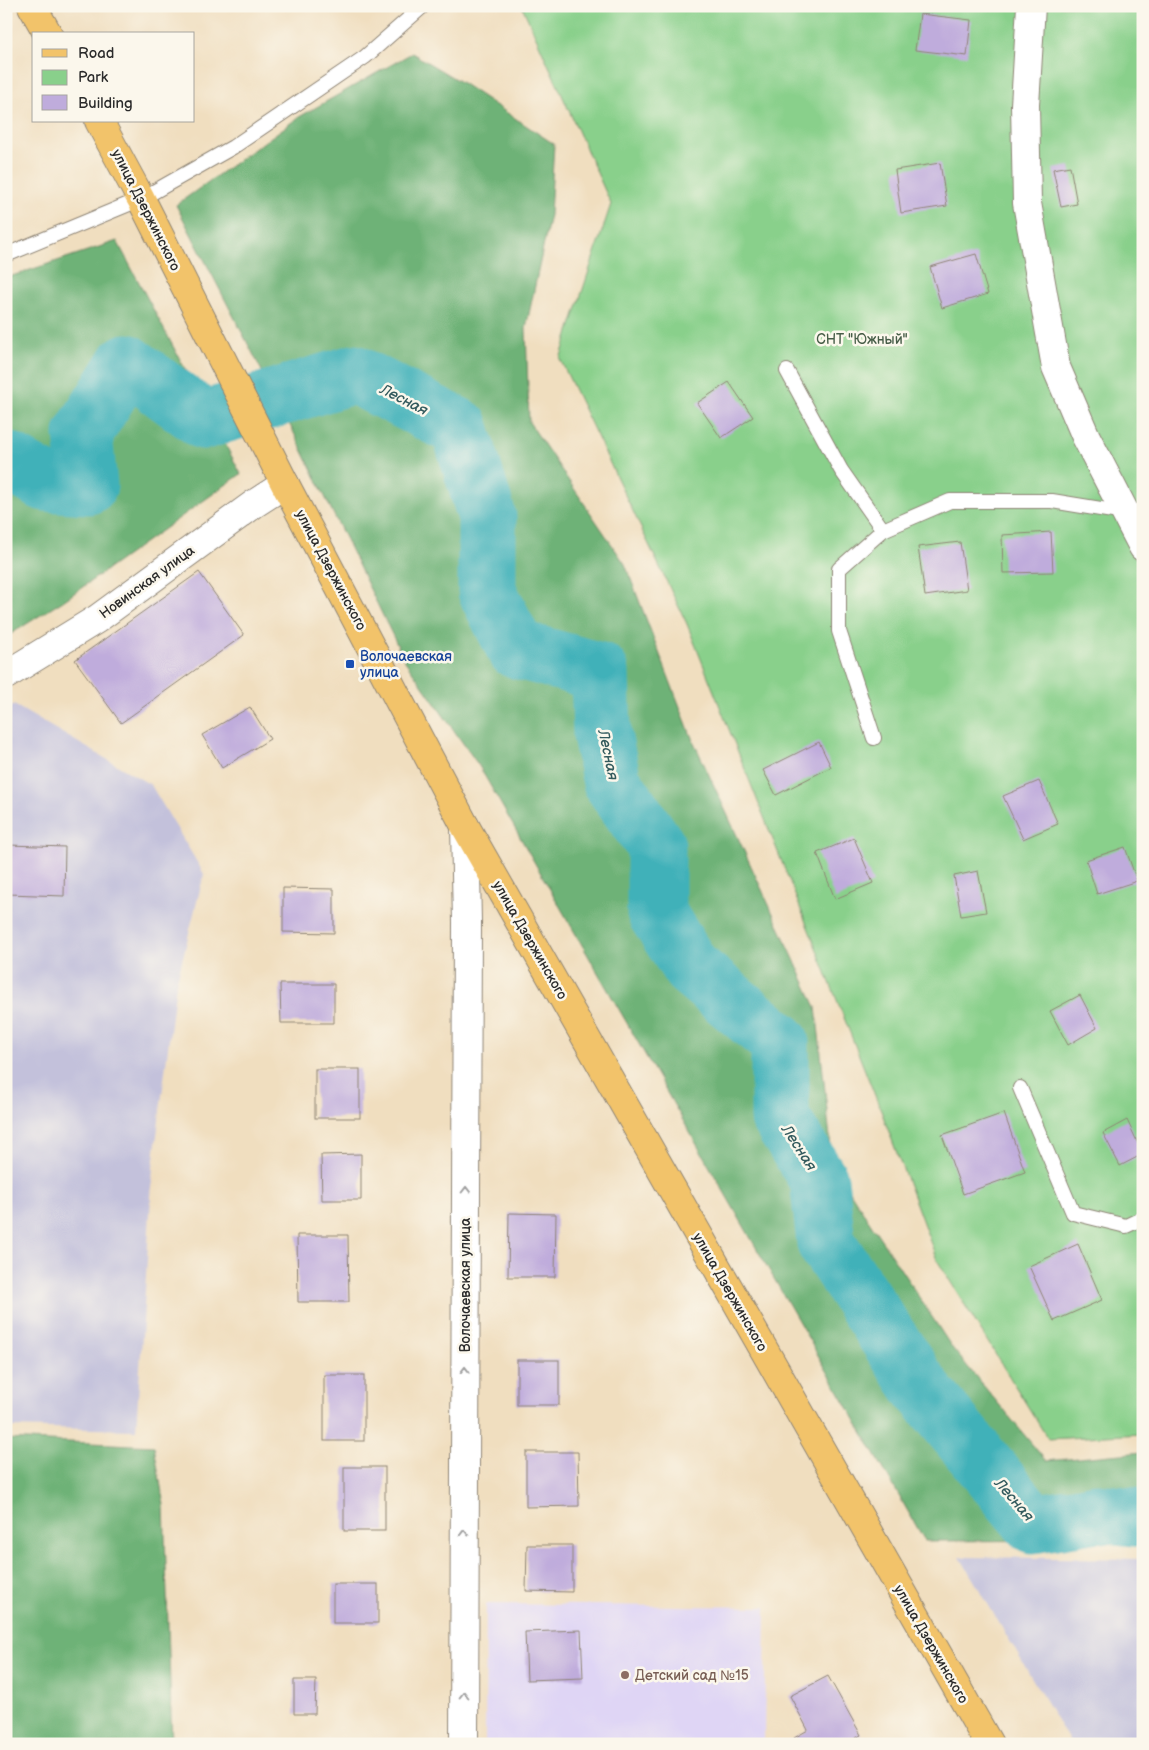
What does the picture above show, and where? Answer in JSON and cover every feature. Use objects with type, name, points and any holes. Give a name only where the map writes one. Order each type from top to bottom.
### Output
[{"type":"main road","points":[[32,6],[47,32]]},
{"type":"main road","name":"улица Дзержинского","points":[[100,122],[230,372],[285,484],[465,826],[989,1744]]},
{"type":"street","points":[[1031,6],[1025,105],[1027,203],[1038,274],[1056,367],[1086,436],[1142,545]]},
{"type":"street","name":"Новинская улица","points":[[6,675],[97,619],[254,504],[285,484]]},
{"type":"street","name":"Волочаевская улица","points":[[464,1744],[467,941],[465,826]]},
{"type":"lane","points":[[6,255],[141,199],[232,148],[365,56],[423,6]]},
{"type":"lane","points":[[787,371],[841,470],[883,530]]},
{"type":"lane","points":[[874,738],[838,631],[840,569],[883,530],[950,501],[1052,501],[1126,513]]},
{"type":"lane","points":[[1020,1088],[1073,1213],[1126,1226],[1143,1218]]},
{"type":"shaded area","points":[[14,705],[151,785],[204,874],[176,984],[153,1167],[136,1430],[6,1427],[6,708]]},
{"type":"shaded area","points":[[960,1557],[1143,1559],[1143,1744],[1071,1744]]},
{"type":"shaded area","name":"Детский сад №15","points":[[486,1604],[766,1607],[764,1744],[485,1744]]},
{"type":"green space","name":"СНТ \"Южный\"","points":[[522,6],[1143,6],[1143,1434],[1048,1439],[937,1260],[880,1108],[687,624],[560,359],[611,204]]},
{"type":"green space","points":[[412,53],[462,83],[554,144],[550,215],[526,328],[529,422],[625,564],[692,738],[816,1007],[833,1166],[953,1349],[1046,1461],[1143,1452],[1143,1540],[925,1541],[479,766],[405,661],[294,433],[176,205],[299,117]]},
{"type":"green space","points":[[117,241],[241,474],[63,601],[6,637],[6,278]]},
{"type":"green space","points":[[6,1439],[154,1446],[164,1505],[172,1744],[6,1744]]},
{"type":"building","points":[[920,14],[971,20],[967,56],[915,50]]},
{"type":"building","points":[[940,163],[947,206],[901,213],[895,170]]},
{"type":"building","points":[[1070,166],[1077,204],[1061,207],[1053,169]]},
{"type":"building","points":[[976,254],[988,294],[942,308],[930,267]]},
{"type":"building","points":[[729,382],[753,417],[721,438],[697,403]]},
{"type":"building","points":[[1051,532],[1053,572],[1003,573],[1002,535]]},
{"type":"building","points":[[960,542],[967,590],[925,596],[918,547]]},
{"type":"building","points":[[199,572],[244,635],[121,723],[75,660]]},
{"type":"building","points":[[250,707],[270,739],[222,768],[202,735]]},
{"type":"building","points":[[819,742],[831,767],[776,795],[763,770]]},
{"type":"building","points":[[1039,781],[1058,824],[1023,839],[1003,796]]},
{"type":"building","points":[[854,838],[873,883],[835,899],[817,853]]},
{"type":"building","points":[[9,845],[65,847],[64,896],[8,894]]},
{"type":"building","points":[[1125,847],[1137,881],[1097,894],[1086,860]]},
{"type":"building","points":[[978,871],[986,912],[961,916],[954,876]]},
{"type":"building","points":[[283,888],[334,889],[334,933],[283,932]]},
{"type":"building","points":[[280,984],[334,984],[334,1023],[281,1023]]},
{"type":"building","points":[[1080,995],[1097,1028],[1068,1045],[1050,1011]]},
{"type":"building","points":[[315,1069],[360,1069],[360,1118],[315,1118]]},
{"type":"building","points":[[1004,1113],[1025,1172],[963,1194],[942,1135]]},
{"type":"building","points":[[1127,1120],[1143,1154],[1120,1166],[1103,1133]]},
{"type":"building","points":[[361,1154],[361,1200],[322,1200],[321,1155]]},
{"type":"building","points":[[509,1213],[556,1214],[555,1277],[508,1277]]},
{"type":"building","points":[[297,1235],[348,1235],[349,1302],[298,1302]]},
{"type":"building","points":[[1078,1244],[1102,1300],[1054,1321],[1029,1266]]},
{"type":"building","points":[[517,1360],[559,1360],[559,1405],[517,1405]]},
{"type":"building","points":[[324,1375],[364,1375],[364,1441],[324,1441]]},
{"type":"building","points":[[526,1452],[578,1452],[579,1506],[526,1507]]},
{"type":"building","points":[[344,1467],[385,1467],[385,1531],[344,1531]]},
{"type":"building","points":[[527,1545],[572,1545],[572,1592],[526,1591]]},
{"type":"building","points":[[333,1584],[378,1584],[378,1623],[333,1623]]},
{"type":"building","points":[[581,1630],[583,1678],[527,1680],[525,1632]]},
{"type":"building","points":[[828,1676],[861,1735],[846,1744],[797,1744],[794,1738],[808,1730],[790,1696]]},
{"type":"building","points":[[294,1680],[316,1680],[315,1714],[294,1714]]},
{"type":"waterway","name":"Лесная","points":[[6,460],[45,482],[88,485],[83,434],[127,363],[204,420],[354,374],[460,428],[487,517],[487,591],[516,649],[600,672],[602,735],[612,782],[656,846],[656,912],[691,968],[780,1042],[780,1118],[819,1180],[826,1243],[922,1389],[1033,1524],[1097,1513],[1143,1518]]},
{"type":"place","name":"Волочаевская улица","points":[[350,664]]},
{"type":"place","name":"Детский сад №15","points":[[625,1675]]}]
